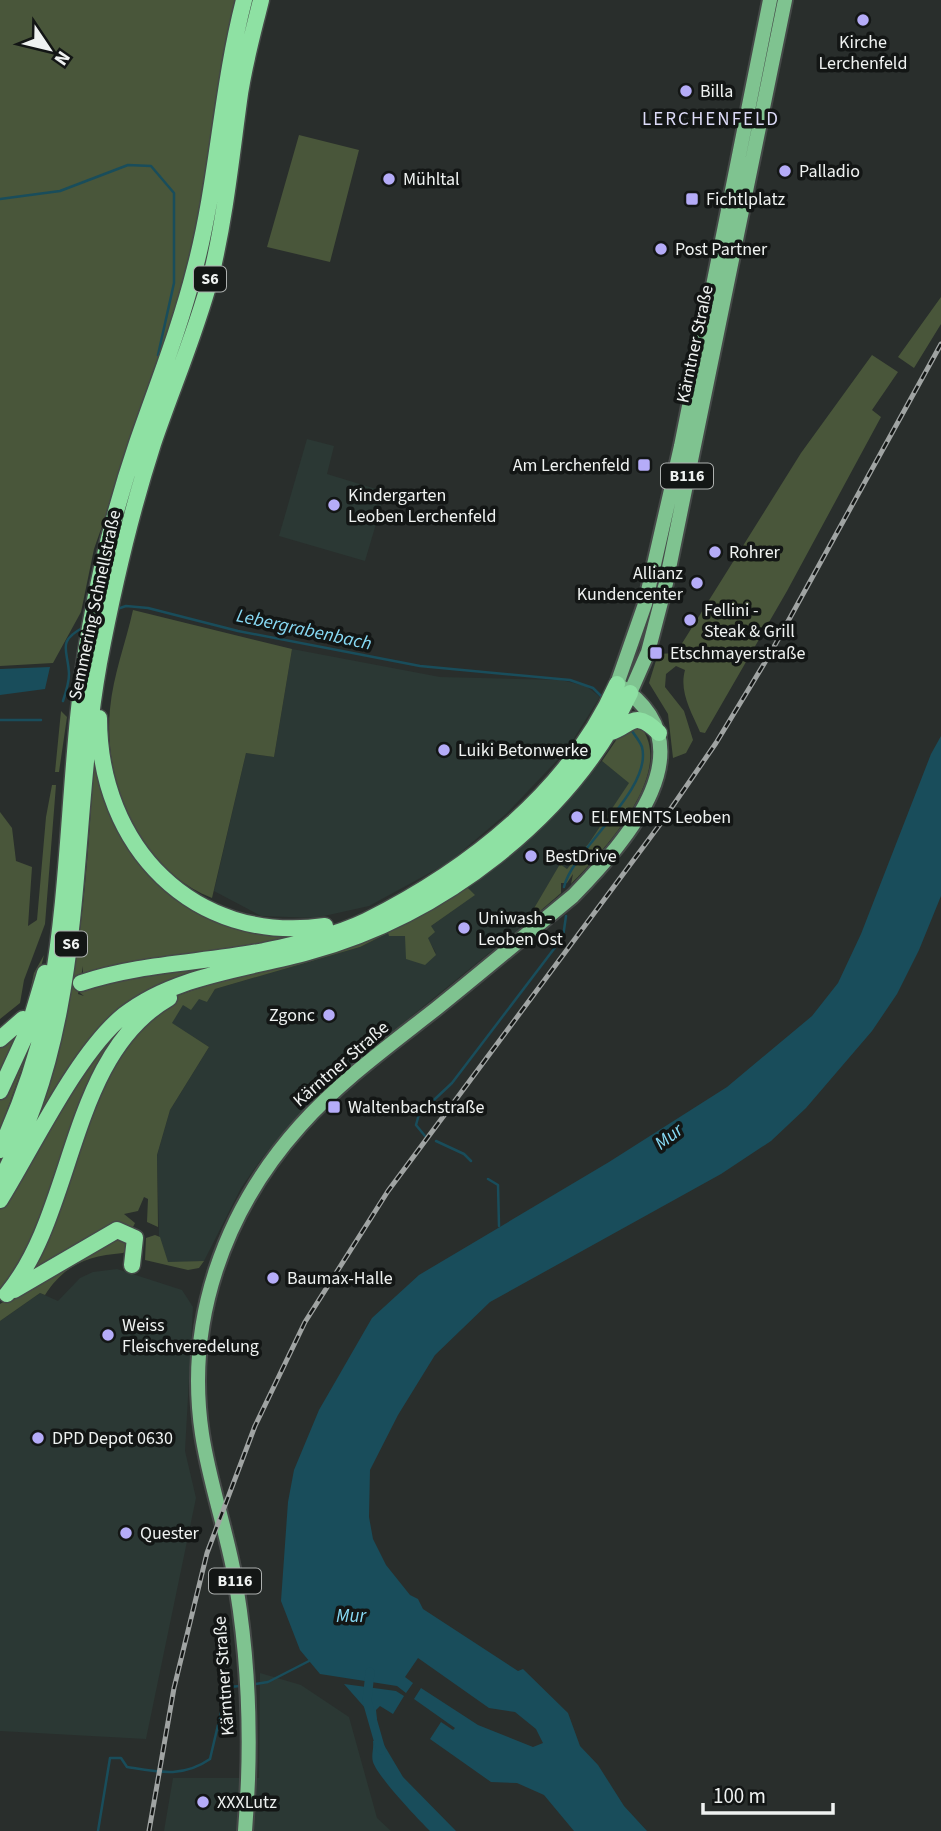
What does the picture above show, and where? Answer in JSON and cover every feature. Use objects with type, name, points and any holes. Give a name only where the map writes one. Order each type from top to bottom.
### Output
[{"type":"highway","name":"Semmering Schnellstraße","points":[[0,1150],[18,1111],[37,1051],[51,993],[79,704],[94,604],[136,446],[195,271],[205,229],[224,91],[244,0]]},
{"type":"highway","name":"Semmering Schnellstraße","points":[[0,1181],[30,1116],[50,1054],[64,996],[93,696],[107,619],[153,444],[210,278],[228,189],[239,97],[261,0]]},
{"type":"highway","points":[[0,1200],[83,1061],[112,1026],[160,993],[183,983],[347,940],[411,911],[452,887],[528,828],[588,762],[608,733],[624,689]]},
{"type":"highway","points":[[81,983],[145,966],[263,951],[337,932],[426,888],[475,855],[520,816],[582,744],[624,689]]},
{"type":"highway","points":[[93,696],[99,712],[101,761],[118,818],[151,865],[185,895],[243,922],[274,928],[307,929],[335,925],[384,910]]},
{"type":"highway","points":[[608,733],[632,721],[645,723],[659,733]]},
{"type":"highway","points":[[0,1091],[28,1030],[48,957],[58,939]]},
{"type":"highway","points":[[3,1296],[30,1261],[93,1095],[120,1044],[135,1026],[166,999],[216,976]]},
{"type":"highway","points":[[0,1039],[23,1019]]},
{"type":"highway","points":[[3,1296],[110,1232],[126,1232],[135,1238],[132,1265]]},
{"type":"main road","name":"Kärntner Straße","points":[[624,689],[681,446],[770,0]]},
{"type":"main road","name":"Kärntner Straße","points":[[624,689],[648,652],[666,583],[785,0]]},
{"type":"main road","name":"B116","points":[[624,689],[647,708],[659,733]]},
{"type":"main road","name":"Kärntner Straße","points":[[245,1831],[248,1762],[246,1685],[233,1570],[205,1446],[198,1392],[199,1336],[218,1258],[250,1196],[299,1127],[353,1075],[573,896],[600,868],[645,804],[660,764],[659,733]]},
{"type":"shaded area","name":"Kindergarten Leoben Lerchenfeld","points":[[307,439],[334,446],[327,474],[376,489],[374,495],[383,498],[378,517],[366,513],[364,520],[376,524],[365,561],[279,536]]},
{"type":"shaded area","points":[[292,649],[440,677],[561,680],[586,686],[600,697],[566,751],[506,814],[448,863],[369,906],[315,918],[261,916],[214,891],[246,753],[274,757]]},
{"type":"shaded area","points":[[602,761],[630,783],[589,843],[567,869],[560,865],[533,910],[532,918],[317,1093],[262,1158],[241,1188],[204,1261],[168,1263],[159,1236],[157,1155],[170,1110],[209,1047],[171,1023],[183,1005],[200,998],[207,1002],[215,989],[360,947],[388,933],[389,936],[405,936],[436,953],[427,938],[431,926],[474,895],[466,886],[549,814]]},
{"type":"shaded area","points":[[117,1269],[182,1290],[193,1307],[185,1451],[196,1498],[146,1739],[0,1731],[0,1321],[40,1293],[58,1301],[80,1278],[93,1272]]},
{"type":"shaded area","points":[[260,1673],[301,1685],[349,1717],[377,1818],[391,1831],[164,1831],[173,1778],[259,1778]]},
{"type":"green space","points":[[0,0],[237,0],[225,47],[206,191],[187,284],[94,549],[81,612],[53,663],[0,666]]},
{"type":"green space","points":[[299,135],[359,150],[330,262],[267,247]]},
{"type":"green space","points":[[941,297],[941,324],[914,368],[898,357]]},
{"type":"green space","points":[[872,355],[898,372],[872,410],[881,417],[787,591],[705,733],[700,732],[687,701],[685,670],[676,666],[666,674],[665,687],[684,711],[693,740],[686,753],[673,758],[668,714],[649,683],[658,654],[676,653],[801,453]]},
{"type":"green space","points":[[133,610],[292,649],[274,757],[246,753],[212,898],[186,885],[164,867],[146,845],[120,794],[109,737],[110,709]]},
{"type":"green space","points":[[61,711],[67,717],[59,772],[55,772]]},
{"type":"green space","points":[[636,727],[643,730],[650,749],[649,769],[642,791],[600,853],[571,884],[573,874],[567,883],[561,883],[561,893],[532,918],[533,910],[560,864],[567,869],[589,843],[629,783],[602,761],[619,736]]},
{"type":"green space","points":[[94,762],[110,810],[193,904],[316,931],[283,942],[83,976],[83,966],[78,994],[84,996],[80,993],[81,988],[92,983],[235,960],[140,999],[36,1123],[51,1078],[71,989],[88,854]]},
{"type":"green space","points":[[52,785],[56,785],[45,924],[24,980],[20,1003],[0,1019],[0,812],[12,828],[16,861],[32,867],[28,926],[37,920],[46,817]]},
{"type":"green space","points":[[466,886],[475,895],[431,926],[435,932],[428,938],[436,955],[425,965],[406,959],[405,936],[389,936],[388,933],[360,947],[215,989],[207,1002],[199,999],[191,1010],[183,1005],[172,1023],[209,1047],[170,1110],[157,1155],[158,1227],[147,1222],[148,1199],[144,1197],[138,1211],[124,1214],[135,1223],[133,1227],[111,1227],[37,1269],[33,1267],[105,1078],[131,1036],[179,995],[420,914]]},
{"type":"green space","points":[[44,955],[32,1003],[22,1027],[34,973]]},
{"type":"green space","points":[[133,1014],[22,1267],[0,1293],[0,1209],[95,1053]]},
{"type":"green space","points":[[22,1028],[0,1081],[0,1044]]},
{"type":"green space","points":[[34,1035],[0,1130],[0,1100]]},
{"type":"green space","points":[[155,1235],[160,1237],[168,1262],[204,1261],[199,1268],[188,1270],[145,1260],[146,1238]]},
{"type":"green space","points":[[111,1236],[126,1238],[127,1250],[88,1259],[69,1269],[45,1295],[40,1293],[0,1321],[0,1304]]},
{"type":"water","points":[[50,667],[45,689],[0,695],[0,669]]},
{"type":"water","name":"Mur","points":[[941,736],[941,896],[897,994],[872,1031],[806,1108],[771,1141],[721,1174],[490,1302],[435,1355],[398,1415],[370,1470],[369,1517],[373,1539],[386,1565],[410,1595],[418,1599],[423,1609],[518,1671],[523,1669],[568,1713],[580,1746],[598,1765],[624,1806],[647,1831],[574,1831],[544,1795],[517,1783],[491,1782],[430,1739],[441,1722],[453,1730],[455,1728],[414,1699],[421,1688],[478,1725],[533,1747],[543,1743],[536,1729],[515,1712],[489,1708],[418,1658],[405,1677],[413,1683],[406,1693],[397,1686],[320,1674],[300,1650],[281,1601],[288,1502],[294,1470],[319,1410],[372,1318],[419,1275],[609,1162],[727,1087],[812,1016],[838,983],[861,934],[931,754]]},
{"type":"water","points":[[344,1684],[396,1691],[404,1696],[393,1714],[380,1706],[376,1710],[377,1719],[370,1721],[366,1709]]},
{"type":"water","points":[[381,1740],[403,1777],[456,1831],[430,1831],[390,1787],[372,1759],[373,1741]]},
{"type":"waterway","points":[[0,199],[60,191],[128,165],[151,166],[174,193],[174,283],[158,355]]},
{"type":"waterway","name":"Lebergrabenbach","points":[[117,609],[126,606],[148,608],[238,631],[420,666],[570,680],[593,688],[602,697]]},
{"type":"waterway","name":"Lebergrabenbach","points":[[63,701],[69,677],[67,642],[75,632],[84,627]]},
{"type":"waterway","name":"Lebergrabenbach","points":[[0,720],[41,720]]},
{"type":"waterway","name":"Lebergrabenbach","points":[[564,887],[570,872],[636,782],[642,764],[642,747],[630,728]]},
{"type":"waterway","name":"Lebergrabenbach","points":[[425,1136],[416,1125],[419,1114],[452,1083],[563,937],[566,916]]},
{"type":"waterway","name":"Lebergrabenbach","points":[[436,1141],[464,1154],[471,1161]]},
{"type":"waterway","name":"Lebergrabenbach","points":[[488,1179],[498,1185],[499,1226]]},
{"type":"waterway","points":[[250,1685],[268,1682],[309,1661]]},
{"type":"waterway","points":[[370,1672],[367,1701],[381,1750]]},
{"type":"waterway","points":[[98,1831],[110,1758],[121,1758],[127,1767],[160,1772],[180,1771],[200,1765],[210,1759],[226,1691],[229,1687],[240,1686]]},
{"type":"railway","points":[[149,1831],[174,1688],[207,1553],[255,1426],[305,1322],[388,1191],[661,823],[716,743],[770,654],[941,344]]},
{"type":"place","name":"Kirche Lerchenfeld","points":[[863,20]]},
{"type":"place","name":"Billa","points":[[686,91]]},
{"type":"place","name":"Palladio","points":[[785,171]]},
{"type":"place","name":"Mühltal","points":[[389,179]]},
{"type":"place","name":"Fichtlplatz","points":[[692,199]]},
{"type":"place","name":"Post Partner","points":[[661,249]]},
{"type":"place","name":"Am Lerchenfeld","points":[[644,465]]},
{"type":"place","name":"Kindergarten Leoben Lerchenfeld","points":[[334,505]]},
{"type":"place","name":"Rohrer","points":[[715,552]]},
{"type":"place","name":"Allianz Kundencenter","points":[[697,583]]},
{"type":"place","name":"Fellini - Steak & Grill","points":[[690,620]]},
{"type":"place","name":"Etschmayerstraße","points":[[656,653]]},
{"type":"place","name":"Luiki Betonwerke","points":[[444,750]]},
{"type":"place","name":"ELEMENTS Leoben","points":[[577,817]]},
{"type":"place","name":"BestDrive","points":[[531,856]]},
{"type":"place","name":"Uniwash - Leoben Ost","points":[[464,928]]},
{"type":"place","name":"Zgonc","points":[[329,1015]]},
{"type":"place","name":"Waltenbachstraße","points":[[334,1107]]},
{"type":"place","name":"Baumax-Halle","points":[[273,1278]]},
{"type":"place","name":"Weiss Fleischveredelung","points":[[108,1335]]},
{"type":"place","name":"DPD Depot 0630","points":[[38,1438]]},
{"type":"place","name":"Quester","points":[[126,1533]]},
{"type":"place","name":"XXXLutz","points":[[203,1802]]},
{"type":"district","name":"LERCHENFELD","points":[[711,119]]}]
